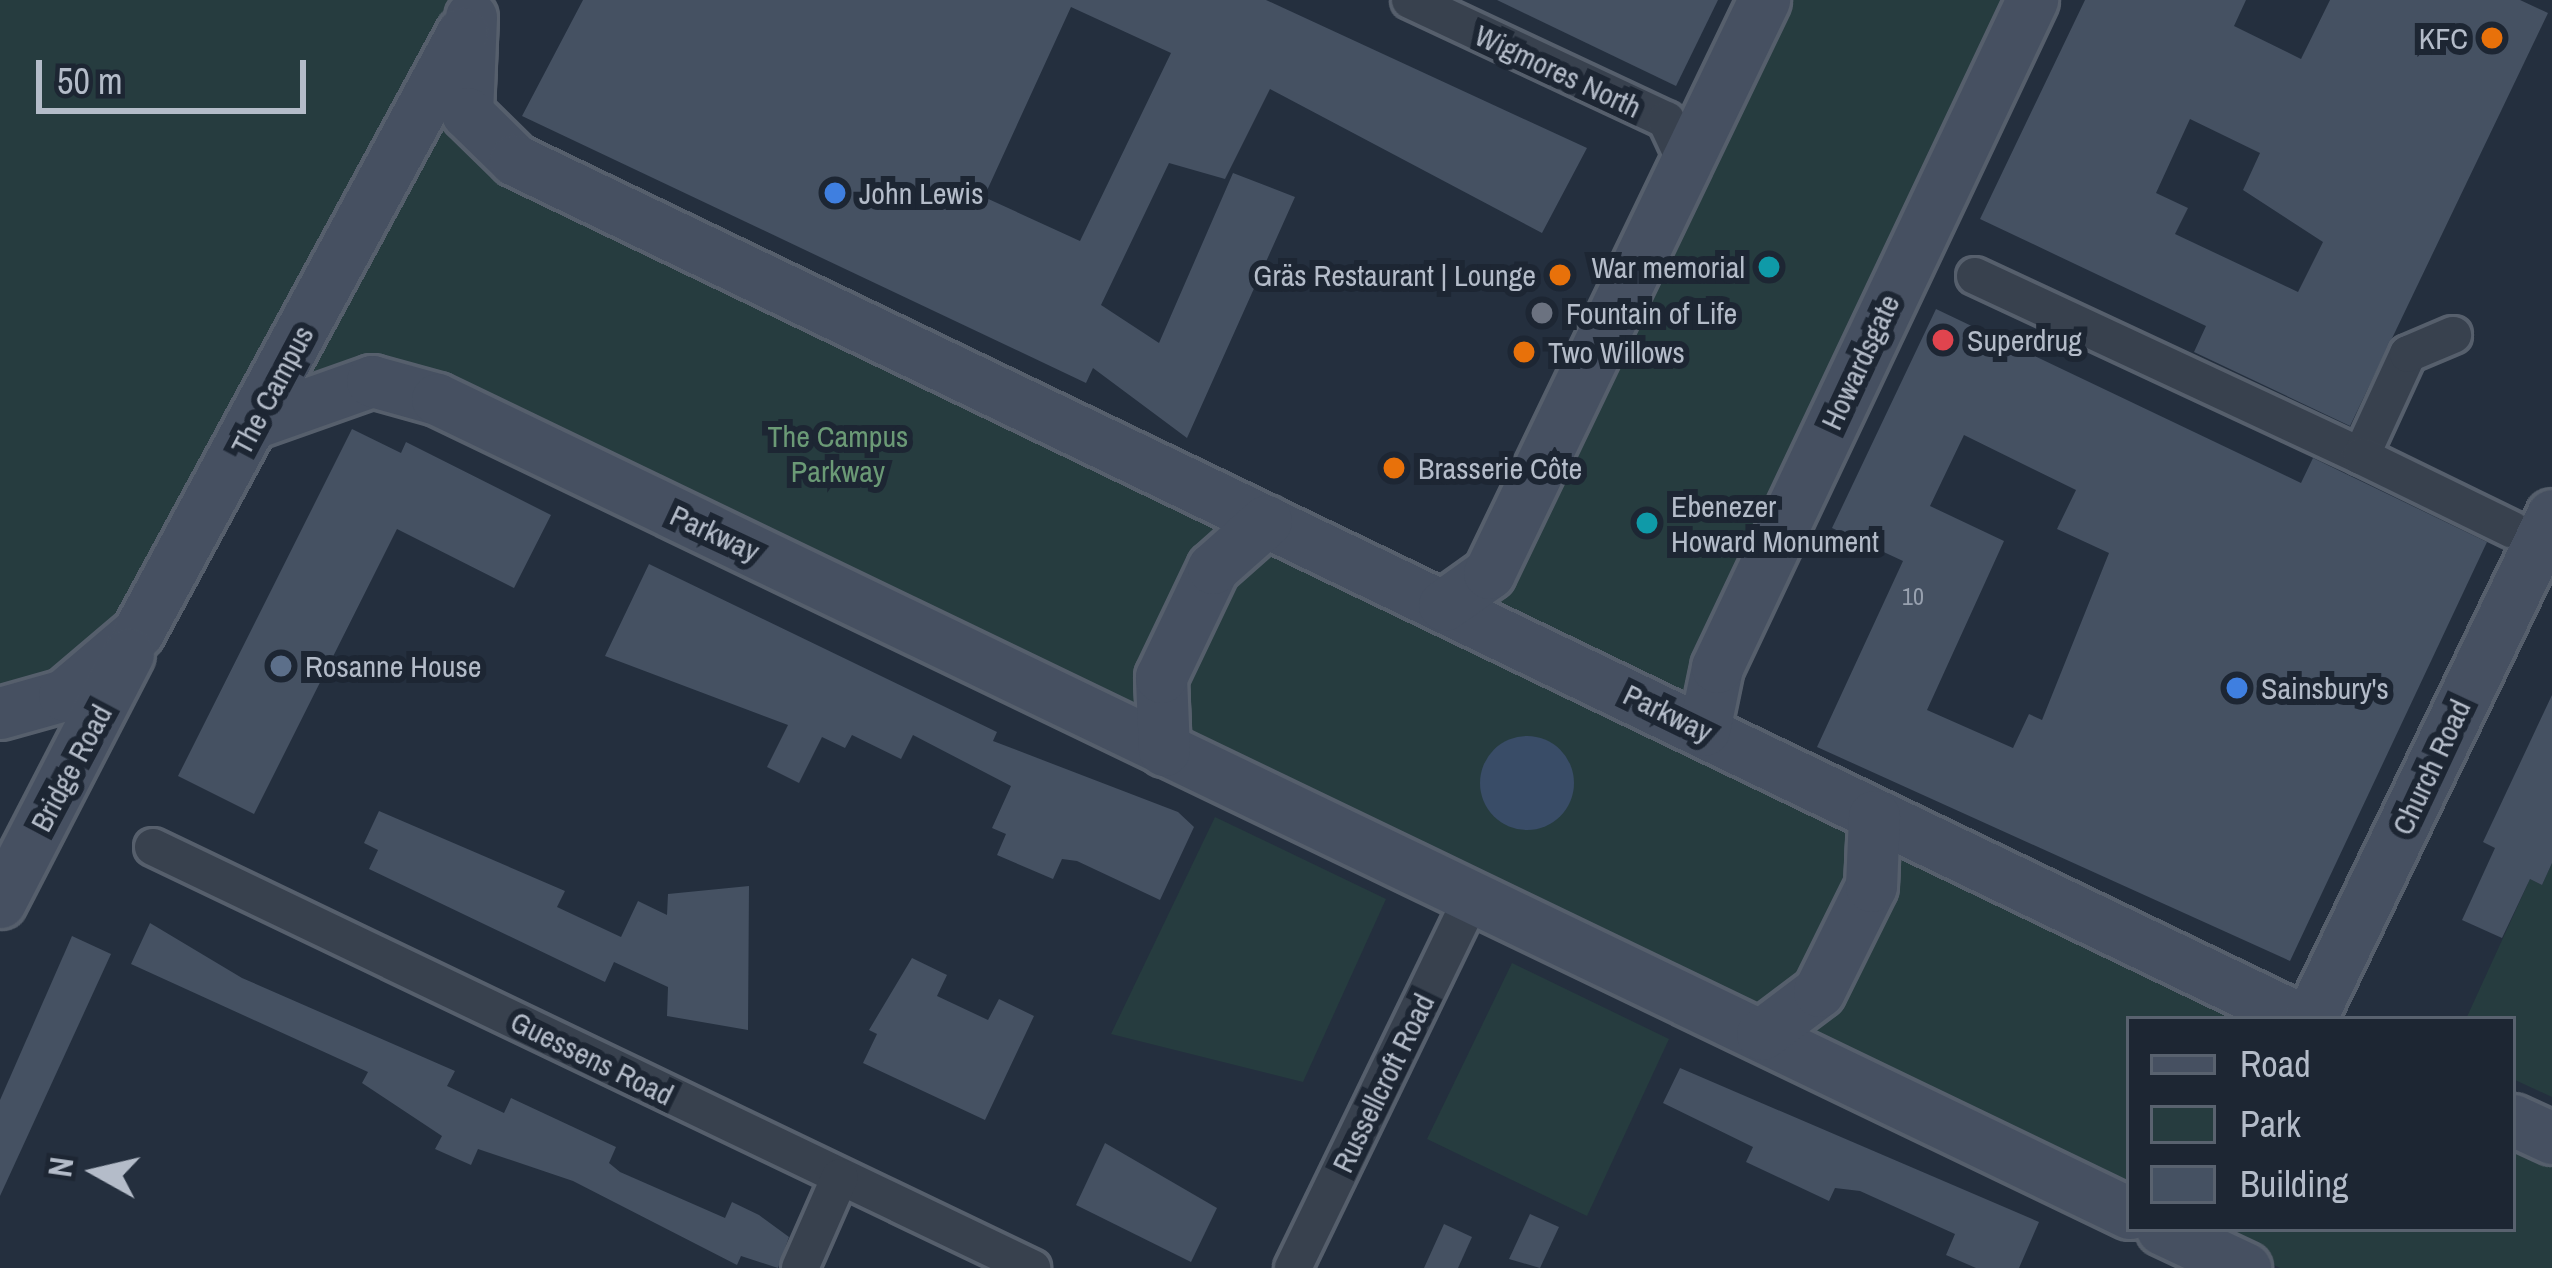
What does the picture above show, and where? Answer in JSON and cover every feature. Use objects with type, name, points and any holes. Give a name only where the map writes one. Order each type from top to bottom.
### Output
[{"type":"street","name":"Wigmores North","points":[[1410,0],[1666,120],[1686,163]]},
{"type":"street","points":[[1444,605],[1490,573],[1764,0]]},
{"type":"street","name":"Howardsgate","points":[[1704,730],[1717,667],[2032,0]]},
{"type":"street","name":"Parkway","points":[[476,9],[467,113],[514,160],[2294,1016]]},
{"type":"street","name":"The Campus","points":[[0,712],[64,695],[138,632],[476,9]]},
{"type":"street","points":[[1975,276],[2360,456],[2532,522]]},
{"type":"street","points":[[2360,456],[2408,353],[2453,335]]},
{"type":"street","name":"Parkway","points":[[256,422],[333,388],[405,386],[2126,1212]]},
{"type":"street","points":[[1164,750],[1161,677],[1213,568],[1266,521]]},
{"type":"street","name":"Church Road","points":[[2311,1016],[2532,522]]},
{"type":"street","name":"Bridge Road","points":[[0,902],[138,632]]},
{"type":"street","points":[[1762,1034],[1819,991],[1871,886],[1874,816]]},
{"type":"street","name":"Guessens Road","points":[[153,847],[1031,1268]]},
{"type":"street","name":"Russellcroft Road","points":[[1293,1268],[1472,897]]},
{"type":"street","points":[[2516,1121],[2552,1138]]},
{"type":"street","points":[[800,1268],[840,1177]]},
{"type":"green space","points":[[0,0],[458,0],[125,607],[91,653],[0,698]]},
{"type":"green space","points":[[1779,0],[2023,0],[1692,707],[1480,602]]},
{"type":"green space","name":"The Campus Parkway","points":[[450,108],[472,154],[494,169],[1231,522],[1135,716],[430,378],[303,379]]},
{"type":"green space","points":[[1259,550],[1283,550],[1833,812],[1860,853],[1805,988],[1756,1012],[1187,739],[1174,684],[1225,574]]},
{"type":"green space","points":[[1215,817],[1386,899],[1303,1082],[1111,1034]]},
{"type":"green space","points":[[1891,849],[2264,1016],[2126,1016],[2126,1194],[1803,1029]]},
{"type":"green space","points":[[2552,863],[2552,1097],[2516,1080],[2516,1016],[2467,1016],[2530,879],[2542,885]]},
{"type":"green space","points":[[1512,963],[1669,1039],[1587,1216],[1427,1139]]},
{"type":"green space","points":[[2516,1136],[2552,1153],[2552,1268],[2280,1268],[2204,1232],[2516,1232]]},
{"type":"water","points":[[1527,736],[1560,750],[1574,783],[1560,816],[1527,830],[1494,816],[1480,783],[1494,750]]},
{"type":"building","name":"John Lewis","points":[[583,0],[1266,0],[1587,148],[1542,233],[1270,89],[1225,179],[1169,163],[1101,305],[1159,343],[1233,173],[1295,197],[1187,438],[1093,368],[1086,383],[522,116]],"holes":[[[1071,7],[1171,53],[1080,241],[984,197]]]},
{"type":"building","points":[[1497,0],[1718,0],[1676,86]]},
{"type":"building","points":[[2085,0],[2246,0],[2234,26],[2301,59],[2330,0],[2520,0],[2548,13],[2350,426],[2194,352],[2206,326],[1980,219]],"holes":[[[2190,119],[2260,153],[2243,190],[2323,242],[2298,292],[2175,234],[2188,208],[2156,193]]]},
{"type":"building","name":"Sainsbury's","points":[[1936,309],[2301,483],[2313,458],[2487,542],[2290,961],[1817,747],[1903,561],[1832,528]],"holes":[[[1964,435],[2076,490],[2057,529],[2109,553],[2042,720],[2029,714],[2013,748],[1927,710],[2004,541],[1930,506]]]},
{"type":"building","name":"Rosanne House","points":[[352,429],[401,453],[406,442],[551,515],[514,588],[397,529],[254,814],[178,776]]},
{"type":"building","points":[[649,564],[997,732],[993,741],[1178,812],[1194,827],[1160,900],[1077,861],[1062,859],[1053,879],[997,855],[1006,834],[992,828],[1011,786],[913,735],[901,759],[852,735],[845,748],[822,737],[799,783],[767,767],[788,725],[605,656]]},
{"type":"building","points":[[2552,695],[2552,863],[2542,885],[2530,879],[2502,938],[2462,920],[2495,848],[2483,842]]},
{"type":"building","points":[[379,811],[565,891],[557,907],[621,937],[638,901],[667,915],[668,894],[749,886],[748,1030],[667,1016],[668,987],[614,962],[605,982],[369,869],[378,850],[364,843]]},
{"type":"building","points":[[150,923],[242,978],[455,1071],[447,1086],[504,1113],[511,1098],[616,1147],[609,1163],[620,1172],[725,1218],[732,1202],[759,1215],[789,1237],[778,1268],[741,1256],[737,1265],[573,1181],[478,1149],[471,1165],[435,1149],[442,1136],[362,1083],[368,1072],[131,964]]},
{"type":"building","points":[[72,936],[111,954],[0,1196],[0,1100]]},
{"type":"building","points":[[912,958],[947,975],[937,996],[988,1020],[999,999],[1034,1016],[985,1120],[863,1063],[877,1034],[869,1030]]},
{"type":"building","points":[[1680,1068],[2039,1222],[2019,1268],[1976,1268],[1946,1255],[1955,1234],[1860,1191],[1835,1188],[1829,1201],[1746,1162],[1753,1147],[1663,1103]]},
{"type":"building","points":[[1105,1143],[1217,1208],[1191,1262],[1076,1205]]},
{"type":"building","points":[[1530,1214],[1559,1227],[1540,1268],[1509,1259]]},
{"type":"building","points":[[1444,1224],[1472,1237],[1458,1268],[1424,1268]]},
{"type":"place","name":"KFC","points":[[2492,38]]},
{"type":"place","name":"John Lewis","points":[[835,193]]},
{"type":"place","name":"War memorial","points":[[1769,267]]},
{"type":"place","name":"Gräs Restaurant | Lounge","points":[[1560,275]]},
{"type":"place","name":"Fountain of Life","points":[[1542,313]]},
{"type":"place","name":"Superdrug","points":[[1943,340]]},
{"type":"place","name":"Two Willows","points":[[1524,352]]},
{"type":"place","name":"Brasserie Côte","points":[[1394,468]]},
{"type":"place","name":"Ebenezer Howard Monument","points":[[1647,523]]},
{"type":"place","name":"Rosanne House","points":[[281,666]]},
{"type":"place","name":"Sainsbury's","points":[[2237,688]]}]
